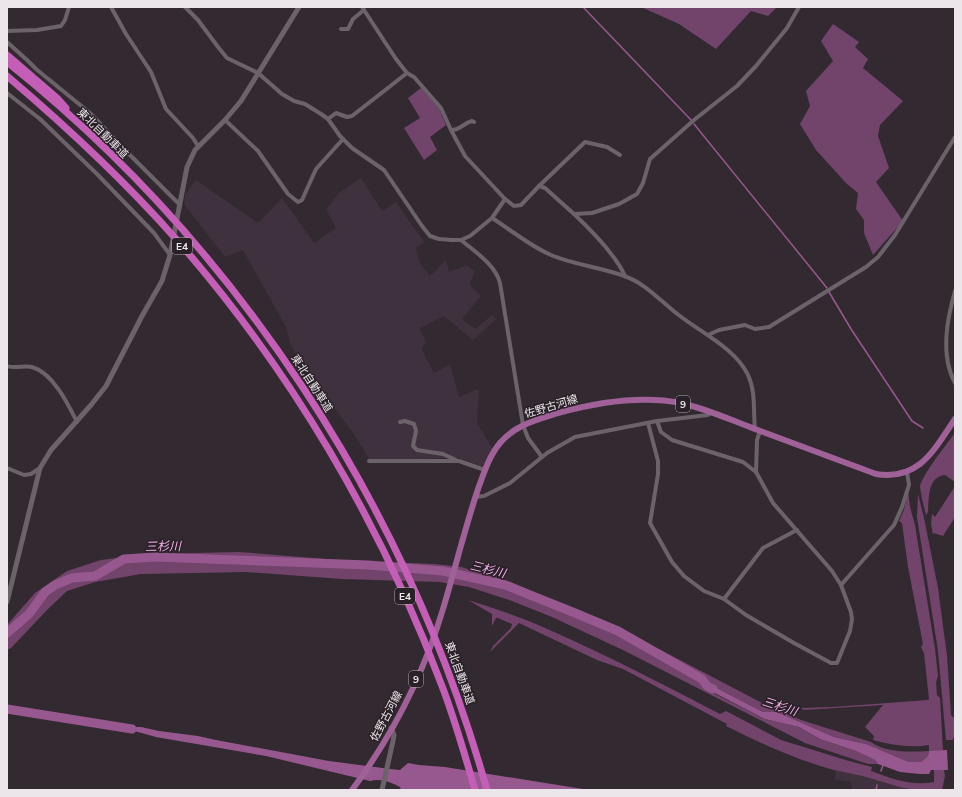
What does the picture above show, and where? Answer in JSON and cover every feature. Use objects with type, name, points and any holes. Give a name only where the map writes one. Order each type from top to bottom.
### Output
[{"type":"highway","points":[[7,55],[58,98],[74,120]]},
{"type":"highway","name":"東北自動車道","points":[[7,62],[74,120],[111,155],[169,215],[206,257],[250,312],[320,414],[362,485],[386,530],[419,600],[452,681],[478,760],[486,790]]},
{"type":"highway","name":"東北自動車道","points":[[7,76],[67,128],[117,176],[176,239],[220,292],[268,356],[303,408],[337,464],[373,531],[407,601],[455,723],[475,790]]},
{"type":"main road","name":"佐野古河線","points":[[352,790],[392,728],[428,653],[485,470],[499,444],[508,435],[523,425],[591,404],[624,400],[671,402],[712,412],[876,474],[894,475],[916,468],[925,460],[955,419]]},
{"type":"street","points":[[7,31],[37,30],[61,26],[65,20],[69,7]]},
{"type":"street","points":[[111,7],[126,34],[152,72],[166,109],[193,138],[198,146]]},
{"type":"street","points":[[185,7],[198,20],[227,58],[258,73],[282,94],[305,104],[328,120],[352,148],[384,170],[427,233],[434,238],[461,240],[470,236],[492,218],[505,199]]},
{"type":"street","points":[[7,602],[40,468],[51,450],[100,394],[162,282],[171,252],[178,206],[189,161],[198,146],[226,120],[240,101],[299,7]]},
{"type":"street","points":[[574,214],[592,213],[619,204],[637,194],[643,183],[650,159],[694,120],[737,86],[752,71],[787,28],[799,7]]},
{"type":"street","points":[[341,29],[348,29],[353,19],[363,9],[407,73],[414,77],[442,108],[451,130],[465,156],[505,199],[514,206],[521,205],[585,142],[606,147],[620,155]]},
{"type":"street","points":[[7,42],[36,70],[90,113],[178,206]]},
{"type":"street","points":[[328,120],[336,113],[347,117],[352,116],[407,73]]},
{"type":"street","points":[[7,93],[40,119],[97,174],[171,252]]},
{"type":"street","points":[[226,120],[258,151],[288,194],[298,202],[302,200],[316,169],[343,139]]},
{"type":"street","points":[[451,130],[457,130],[468,122],[474,122]]},
{"type":"street","points":[[708,335],[719,330],[745,325],[755,329],[769,327],[872,263],[895,235],[955,137]]},
{"type":"street","points":[[539,186],[545,188],[589,228],[621,268],[625,276]]},
{"type":"street","points":[[492,218],[550,255],[625,276],[647,289],[679,316],[708,335],[739,361],[748,374],[752,387],[757,430],[756,472]]},
{"type":"street","points":[[461,240],[489,264],[497,273],[523,425],[528,438],[542,457]]},
{"type":"street","points":[[955,291],[949,312],[946,348],[948,362],[955,383]]},
{"type":"street","points":[[7,366],[12,368],[33,368],[40,371],[52,381],[68,403],[77,422]]},
{"type":"street","points":[[476,497],[484,496],[510,483],[554,448],[575,437],[657,421],[698,417],[708,415],[712,412]]},
{"type":"street","points":[[400,422],[405,421],[414,424],[416,431],[413,446],[417,450],[443,454],[485,470]]},
{"type":"street","points":[[648,423],[658,461],[658,474],[650,523],[652,529],[672,562],[684,576],[704,591],[724,599],[746,615],[794,643],[831,663],[836,664],[850,631],[852,619],[851,612],[841,585],[832,571],[773,503],[756,472],[743,462],[672,440],[661,432],[657,421]]},
{"type":"street","points":[[369,461],[459,461]]},
{"type":"street","points":[[7,468],[24,475],[31,474],[40,468]]},
{"type":"street","points":[[841,585],[894,525],[909,485],[907,472]]},
{"type":"street","points":[[724,599],[763,548],[797,530]]},
{"type":"street","points":[[382,790],[394,735],[392,728]]},
{"type":"shaded area","points":[[641,7],[777,7],[768,16],[751,11],[716,49],[679,24]]},
{"type":"shaded area","points":[[833,24],[859,42],[855,47],[868,59],[863,68],[903,101],[880,125],[878,136],[889,168],[876,182],[903,221],[873,255],[864,233],[864,220],[856,209],[858,193],[847,184],[816,150],[800,124],[810,106],[806,91],[833,61],[821,41]]},
{"type":"shaded area","points":[[421,88],[439,108],[446,125],[430,137],[437,150],[424,160],[404,128],[420,118],[408,98]]},
{"type":"shaded area","points":[[361,178],[382,211],[396,202],[424,242],[416,248],[420,264],[430,276],[446,260],[449,272],[467,265],[475,272],[469,284],[481,296],[462,319],[475,329],[492,315],[496,319],[473,340],[444,316],[420,328],[426,343],[421,348],[434,373],[450,364],[459,397],[479,389],[477,423],[492,448],[484,464],[481,466],[459,458],[370,460],[352,431],[310,377],[291,346],[286,327],[243,250],[225,257],[184,204],[185,195],[196,180],[258,223],[282,198],[314,243],[336,228],[326,209],[340,192]]},
{"type":"shaded area","points":[[955,433],[955,482],[945,475],[935,480],[930,489],[928,512],[926,515],[920,487],[921,482]]},
{"type":"shaded area","points":[[955,486],[955,517],[943,536],[934,533],[933,535],[931,524],[932,514],[935,517]]},
{"type":"shaded area","points":[[908,490],[935,649],[938,676],[936,682],[937,695],[940,698],[943,751],[929,751],[929,745],[901,746],[873,740],[874,736],[865,727],[883,705],[804,710],[801,708],[833,707],[929,699],[924,653],[921,647],[923,644],[908,567],[902,523],[899,521],[904,510]]},
{"type":"shaded area","points":[[918,494],[938,588],[947,656],[951,715],[955,719],[955,738],[953,738],[953,740],[946,740],[938,651],[917,517]]},
{"type":"shaded area","points":[[239,552],[339,560],[434,564],[461,567],[511,582],[659,649],[764,704],[801,720],[871,742],[877,746],[891,750],[929,751],[928,756],[921,762],[909,762],[866,744],[834,737],[777,712],[763,712],[703,681],[705,689],[765,719],[799,727],[820,739],[856,751],[875,760],[878,764],[868,764],[805,743],[625,651],[552,617],[512,601],[469,587],[440,582],[342,579],[246,572],[141,574],[95,582],[67,591],[11,648],[7,650],[7,625],[35,593],[67,571],[101,560],[140,555]]},
{"type":"shaded area","points":[[468,600],[517,616],[590,648],[720,714],[726,711],[781,740],[872,767],[871,771],[902,781],[918,783],[934,782],[934,770],[944,770],[945,776],[942,790],[916,790],[834,770],[765,745],[726,726],[727,724],[623,669],[597,660],[519,623],[490,652],[493,646],[511,628],[512,624],[496,618],[492,626],[492,614]]},
{"type":"shaded area","points":[[700,681],[703,681],[763,712],[777,712],[834,737],[866,744],[909,762],[921,762],[928,756],[929,751],[947,750],[948,770],[931,770],[929,774],[900,772],[878,764],[875,760],[856,751],[820,739],[799,727],[765,719],[705,688]]},
{"type":"shaded area","points":[[120,727],[141,727],[198,736],[329,761],[400,770],[408,763],[445,767],[589,790],[401,790],[400,787],[385,781],[370,781],[266,756],[156,737]]},
{"type":"shaded area","points":[[836,770],[872,778],[912,790],[852,790],[851,782],[835,780]]},
{"type":"waterway","points":[[583,7],[691,120]]},
{"type":"waterway","points":[[694,124],[827,288]]},
{"type":"waterway","points":[[829,292],[851,329],[912,421],[923,428]]},
{"type":"waterway","name":"三杉川","points":[[7,633],[29,614],[45,592],[55,585],[72,578],[95,576],[124,559],[155,557],[368,565],[443,571],[505,585],[618,631],[702,679],[707,686],[713,689]]},
{"type":"waterway","points":[[7,709],[132,729]]},
{"type":"waterway","points":[[881,771],[883,765]]},
{"type":"waterway","points":[[876,790],[877,785]]}]
